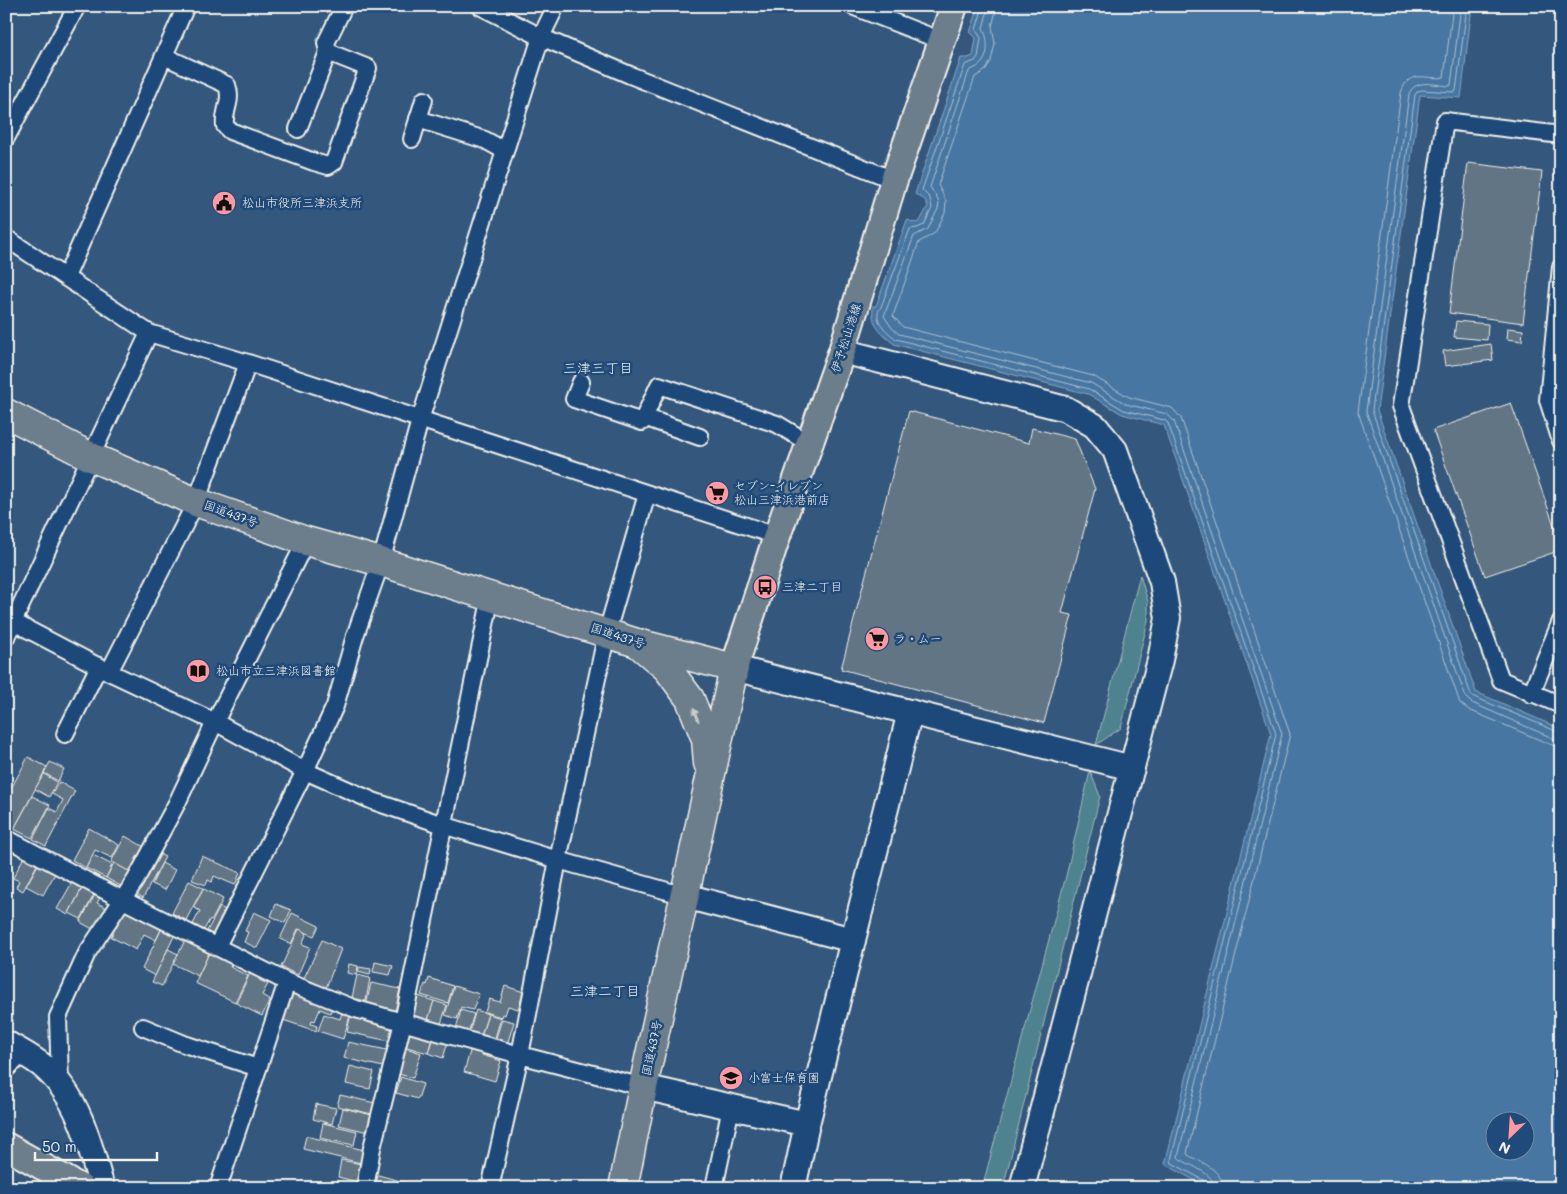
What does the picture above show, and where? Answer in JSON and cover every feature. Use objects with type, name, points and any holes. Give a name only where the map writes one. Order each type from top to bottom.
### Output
[{"type":"highway","name":"国道437号","points":[[6,413],[91,458],[196,502],[306,541],[381,562],[637,643],[734,668],[643,1087],[623,1188]]},
{"type":"highway","points":[[637,643],[667,668],[690,699],[706,739],[709,780]]},
{"type":"main road","name":"伊予松山港線","points":[[734,668],[777,536],[842,351],[894,180],[954,6]]},
{"type":"main road","points":[[6,1146],[81,1188]]},
{"type":"street","points":[[6,137],[77,6]]},
{"type":"street","points":[[66,277],[186,6]]},
{"type":"street","points":[[298,130],[328,52],[326,43],[344,6]]},
{"type":"street","points":[[480,6],[541,37],[630,75],[894,180]]},
{"type":"street","points":[[218,946],[306,772],[335,706],[355,636],[381,562],[420,420],[541,37],[556,6]]},
{"type":"street","points":[[852,6],[942,41]]},
{"type":"street","points":[[164,56],[227,85],[230,95],[224,118],[225,126],[230,131],[328,166],[334,162],[368,68],[328,52]]},
{"type":"street","points":[[412,139],[424,100]]},
{"type":"street","points":[[418,119],[486,140],[505,152]]},
{"type":"street","points":[[1561,135],[1445,122],[1401,406],[1500,680],[1561,706]]},
{"type":"street","points":[[6,238],[149,333],[248,363],[777,536]]},
{"type":"street","points":[[1561,266],[1548,400],[1561,441]]},
{"type":"street","points":[[6,637],[10,620],[91,458],[149,333]]},
{"type":"street","points":[[842,351],[1066,409],[1095,426],[1115,450],[1162,582],[1168,618],[1160,660],[1022,1188]]},
{"type":"street","points":[[65,734],[104,669],[196,502],[248,363]]},
{"type":"street","points":[[581,382],[574,399],[642,422],[659,385],[777,424],[810,444]]},
{"type":"street","points":[[644,417],[700,436]]},
{"type":"street","points":[[490,1188],[520,1055],[558,860],[607,632],[647,494]]},
{"type":"street","points":[[60,1083],[58,1017],[87,953],[135,881],[177,803],[215,722],[306,541]]},
{"type":"street","points":[[365,1188],[372,1148],[403,1022],[491,596]]},
{"type":"street","points":[[10,620],[104,669],[215,722],[306,772],[373,801],[443,825],[558,860],[685,896],[853,940]]},
{"type":"street","points":[[1531,694],[1561,621]]},
{"type":"street","points":[[734,668],[1132,768]]},
{"type":"street","points":[[793,1188],[806,1124],[910,712]]},
{"type":"street","points":[[6,838],[123,900],[287,982],[356,1009],[643,1087],[806,1124]]},
{"type":"street","points":[[218,1188],[287,982]]},
{"type":"street","points":[[144,1027],[184,1044],[258,1068]]},
{"type":"street","points":[[6,1070],[15,1048],[44,1067],[60,1083],[68,1094],[91,1148],[102,1188]]},
{"type":"street","points":[[714,1188],[731,1107]]},
{"type":"green space","points":[[1140,575],[1148,602],[1148,621],[1121,728],[1096,745]]},
{"type":"green space","points":[[1090,771],[1100,796],[1003,1188],[982,1188],[1066,876]]},
{"type":"water","points":[[979,6],[1472,6],[1461,98],[1420,95],[1377,410],[1476,692],[1561,729],[1561,1188],[1208,1188],[1165,1164],[1271,734],[1164,425],[1122,414],[1088,394],[894,344],[877,328],[873,318],[873,306],[876,306],[907,220],[916,223],[920,221],[928,206],[925,200],[915,194],[961,58],[973,56],[976,38],[970,32]]},
{"type":"building","points":[[1468,163],[1542,172],[1523,323],[1449,313]]},
{"type":"building","points":[[1456,321],[1488,324],[1487,340],[1454,337]]},
{"type":"building","points":[[1508,328],[1523,330],[1522,341],[1507,339]]},
{"type":"building","points":[[1491,344],[1493,360],[1445,366],[1443,351]]},
{"type":"building","points":[[1511,403],[1561,545],[1561,550],[1485,576],[1433,430]]},
{"type":"building","points":[[909,411],[1029,443],[1032,428],[1075,439],[1095,489],[1062,613],[1072,615],[1044,723],[841,669]]},
{"type":"building","points":[[28,757],[47,767],[14,829],[6,825],[6,798]]},
{"type":"building","points":[[50,762],[64,769],[58,781],[44,773]]},
{"type":"building","points":[[44,774],[57,782],[49,797],[35,789]]},
{"type":"building","points":[[59,782],[75,791],[46,846],[33,839],[49,808],[57,812],[63,800],[52,794]]},
{"type":"building","points":[[32,796],[50,805],[32,838],[14,829]]},
{"type":"building","points":[[89,828],[119,845],[112,858],[95,850],[86,868],[72,860]]},
{"type":"building","points":[[125,836],[146,848],[132,873],[111,862]]},
{"type":"building","points":[[155,852],[165,857],[143,898],[134,892]]},
{"type":"building","points":[[26,853],[39,861],[23,891],[16,887],[19,881],[13,878]]},
{"type":"building","points":[[93,855],[112,865],[106,878],[86,868]]},
{"type":"building","points":[[202,856],[240,873],[235,885],[214,876],[212,882],[208,880],[206,885],[192,880]]},
{"type":"building","points":[[40,861],[57,870],[43,895],[26,886]]},
{"type":"building","points":[[114,863],[132,873],[124,888],[106,878]]},
{"type":"building","points":[[162,863],[175,870],[165,890],[152,884]]},
{"type":"building","points":[[74,879],[84,884],[68,915],[57,909]]},
{"type":"building","points":[[189,881],[203,888],[186,920],[172,913]]},
{"type":"building","points":[[84,885],[96,891],[81,919],[69,913]]},
{"type":"building","points":[[204,889],[223,899],[212,920],[210,919],[204,930],[193,924],[200,911],[193,907]]},
{"type":"building","points":[[97,891],[102,894],[97,903],[107,908],[103,916],[100,933],[80,922]]},
{"type":"building","points":[[276,904],[291,910],[285,923],[271,916]]},
{"type":"building","points":[[126,907],[163,925],[156,940],[144,934],[136,950],[111,937]]},
{"type":"building","points":[[220,907],[231,913],[218,938],[207,931]]},
{"type":"building","points":[[254,912],[271,920],[257,948],[244,942],[248,932],[245,931]]},
{"type":"building","points":[[292,913],[319,926],[314,936],[298,929],[291,944],[280,939]]},
{"type":"building","points":[[163,926],[176,932],[155,976],[142,969]]},
{"type":"building","points":[[299,929],[307,933],[302,944],[310,947],[298,975],[281,967]]},
{"type":"building","points":[[187,937],[211,949],[198,976],[173,964]]},
{"type":"building","points":[[322,940],[341,949],[326,988],[304,978]]},
{"type":"building","points":[[168,949],[178,954],[162,986],[152,982]]},
{"type":"building","points":[[211,949],[234,960],[230,967],[248,976],[235,1002],[195,983]]},
{"type":"building","points":[[375,962],[393,966],[390,975],[373,972]]},
{"type":"building","points":[[349,964],[358,966],[356,975],[347,973]]},
{"type":"building","points":[[359,967],[371,969],[370,975],[358,972]]},
{"type":"building","points":[[252,969],[262,974],[259,980],[268,984],[262,995],[270,1000],[262,1016],[236,1003]]},
{"type":"building","points":[[357,975],[370,978],[366,1001],[352,998]]},
{"type":"building","points":[[429,978],[453,986],[448,1003],[421,995]]},
{"type":"building","points":[[371,983],[400,989],[395,1012],[366,1006]]},
{"type":"building","points":[[454,986],[479,994],[473,1010],[461,1007],[457,1019],[445,1015]]},
{"type":"building","points":[[505,986],[524,992],[518,1009],[508,1006],[505,1015],[502,1014],[501,1017],[485,1012],[489,999],[500,1002]]},
{"type":"building","points":[[287,989],[334,1004],[330,1013],[320,1009],[315,1021],[312,1020],[311,1024],[317,1026],[316,1031],[277,1018]]},
{"type":"building","points":[[415,995],[434,1001],[428,1020],[409,1014]]},
{"type":"building","points":[[434,1001],[447,1005],[441,1024],[428,1020]]},
{"type":"building","points":[[461,1010],[474,1014],[468,1033],[456,1029]]},
{"type":"building","points":[[476,1010],[488,1014],[481,1036],[469,1033]]},
{"type":"building","points":[[342,1013],[350,1016],[343,1039],[318,1031],[324,1014],[340,1019]]},
{"type":"building","points":[[351,1013],[393,1023],[389,1041],[347,1032]]},
{"type":"building","points":[[488,1014],[501,1018],[494,1041],[481,1037]]},
{"type":"building","points":[[502,1019],[514,1022],[507,1045],[495,1041]]},
{"type":"building","points":[[409,1027],[433,1034],[428,1053],[403,1046]]},
{"type":"building","points":[[434,1034],[449,1039],[443,1058],[428,1053]]},
{"type":"building","points":[[348,1042],[387,1050],[383,1067],[344,1058]]},
{"type":"building","points":[[403,1047],[421,1053],[413,1078],[395,1073]]},
{"type":"building","points":[[471,1048],[484,1052],[482,1055],[501,1061],[495,1081],[464,1072]]},
{"type":"building","points":[[350,1066],[374,1072],[370,1089],[346,1084]]},
{"type":"building","points":[[401,1077],[423,1084],[418,1099],[396,1093]]},
{"type":"building","points":[[340,1095],[375,1103],[372,1114],[337,1106]]},
{"type":"building","points":[[316,1104],[336,1108],[332,1124],[313,1119]]},
{"type":"building","points":[[343,1108],[372,1115],[368,1132],[339,1125]]},
{"type":"building","points":[[323,1123],[357,1131],[354,1145],[320,1138]]},
{"type":"building","points":[[306,1136],[364,1150],[361,1163],[303,1149]]},
{"type":"building","points":[[341,1160],[361,1164],[357,1182],[338,1177]]},
{"type":"building","points":[[378,1175],[426,1188],[375,1188]]},
{"type":"place","name":"松山市役所三津浜支所","points":[[224,203]]},
{"type":"place","name":"セブン-イレブン 松山三津浜港前店","points":[[717,493]]},
{"type":"place","name":"三津二丁目","points":[[765,587]]},
{"type":"place","name":"ラ・ムー","points":[[877,639]]},
{"type":"place","name":"松山市立三津浜図書館","points":[[198,671]]},
{"type":"place","name":"小富士保育園","points":[[731,1078]]},
{"type":"district","name":"三津三丁目","points":[[598,368]]},
{"type":"district","name":"三津二丁目","points":[[605,991]]}]
